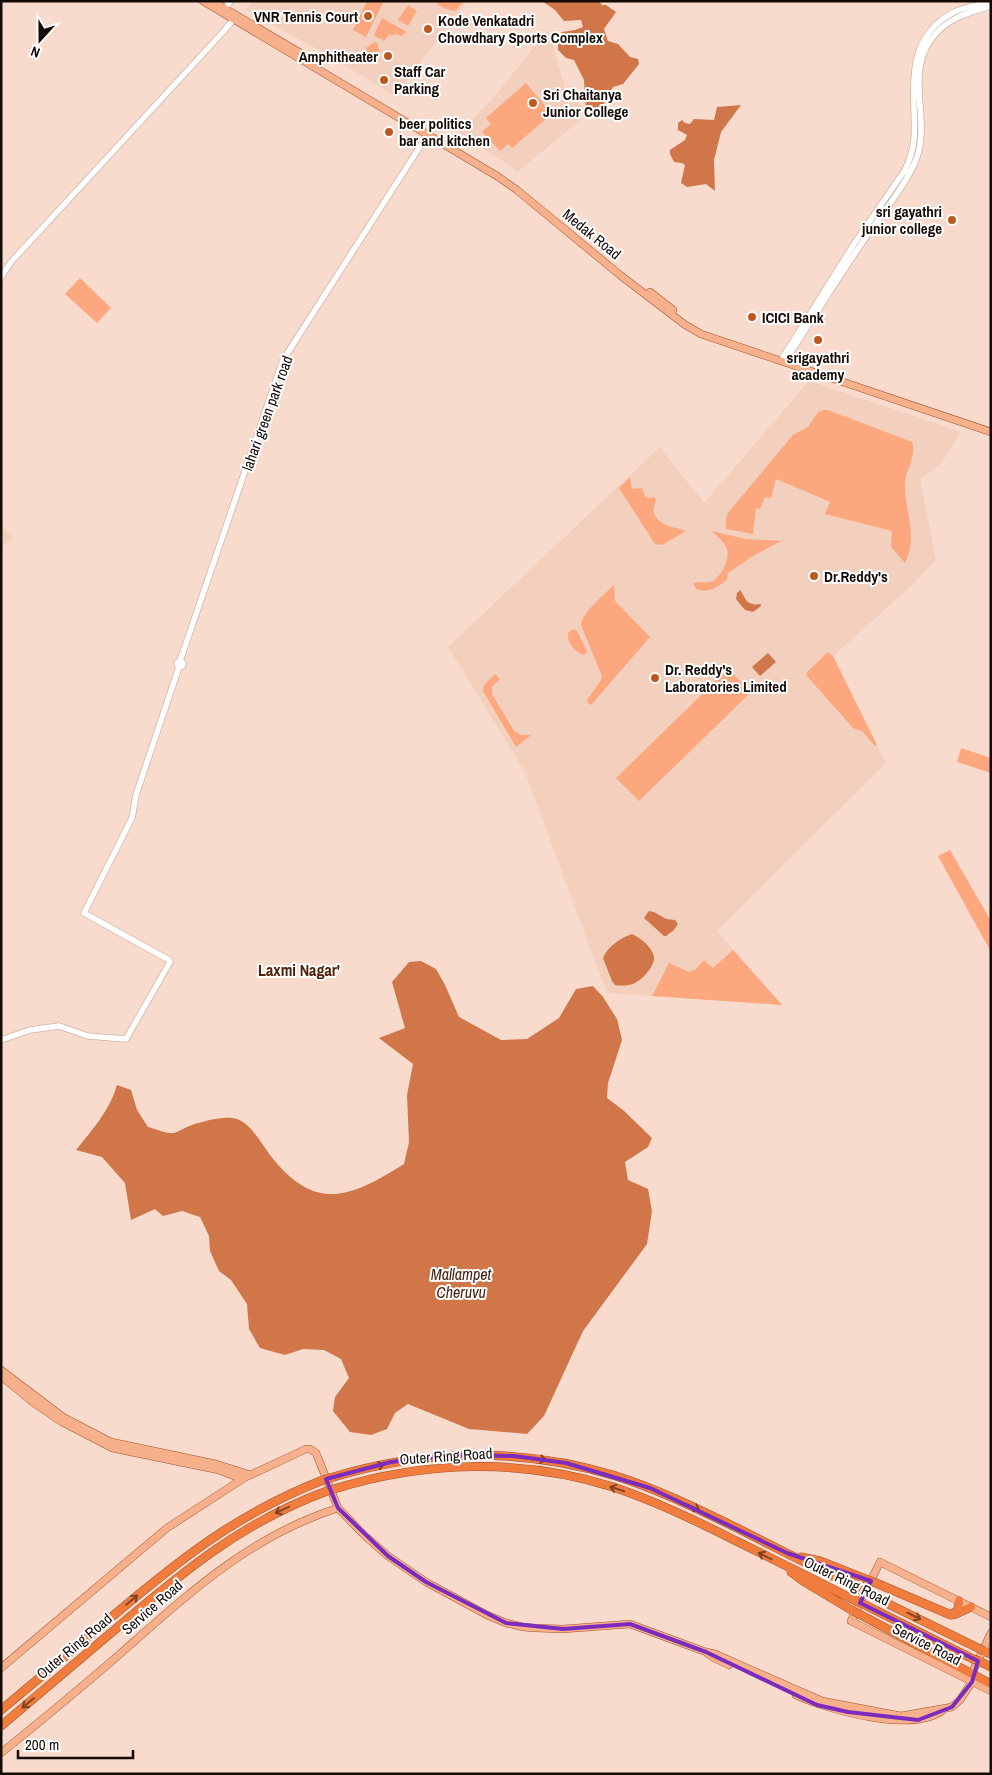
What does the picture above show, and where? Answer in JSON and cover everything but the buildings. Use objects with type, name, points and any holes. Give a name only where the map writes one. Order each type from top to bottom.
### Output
[{"type":"highway","name":"Outer Ring Road","points":[[1,1710],[158,1578],[199,1546],[257,1510],[327,1479],[391,1462],[466,1454],[523,1457],[557,1462],[617,1476],[682,1502],[984,1651]]},
{"type":"highway","name":"Outer Ring Road","points":[[1,1726],[165,1587],[206,1556],[263,1519],[330,1490],[393,1474],[466,1466],[521,1468],[564,1475],[614,1488],[678,1513],[991,1667]]},
{"type":"highway","points":[[787,1553],[820,1561],[951,1615],[971,1607]]},
{"type":"highway","points":[[783,1564],[803,1581],[853,1611],[972,1678],[991,1684]]},
{"type":"highway","points":[[951,1615],[958,1610],[959,1601]]},
{"type":"main road","name":"Medak Road","points":[[203,1],[480,165],[516,190],[659,305],[701,334],[991,428]]},
{"type":"main road","name":"Medak Road","points":[[211,1],[499,173],[687,320],[707,332],[977,425],[991,432]]},
{"type":"main road","points":[[1,1370],[62,1417],[111,1442],[216,1464],[251,1475]]},
{"type":"main road","points":[[1,1376],[56,1418],[77,1431],[112,1448],[219,1470],[242,1479]]},
{"type":"main road","points":[[1,1668],[167,1528],[242,1479],[306,1449],[316,1452],[338,1508],[370,1540],[426,1582],[488,1615],[523,1628],[563,1629],[630,1624],[715,1654],[814,1698],[833,1704],[901,1716],[952,1708],[960,1700],[972,1678],[991,1633]]},
{"type":"main road","name":"Service Road","points":[[1,1753],[70,1697],[200,1584],[235,1558],[263,1541],[302,1522],[338,1508]]},
{"type":"main road","name":"Service Road","points":[[959,1601],[880,1562],[851,1621],[972,1678],[991,1691]]},
{"type":"main road","points":[[959,1601],[991,1617]]},
{"type":"street","points":[[226,9],[230,1]]},
{"type":"street","points":[[785,358],[854,244],[908,164],[913,153],[915,140],[914,71],[916,58],[924,39],[939,23],[955,12],[991,2]]},
{"type":"street","points":[[785,358],[899,188],[916,158],[920,137],[919,72],[924,51],[931,40],[953,18],[991,6]]},
{"type":"street","points":[[1,277],[11,262],[233,20]]},
{"type":"street","name":"lahari green park road","points":[[1,1040],[30,1030],[56,1026],[88,1036],[126,1039],[170,962],[84,913],[132,818],[136,795],[283,360],[428,134]]},
{"type":"highlighted area","points":[[455,1455],[514,1456],[566,1463],[650,1488],[787,1553],[871,1581],[860,1603],[978,1661],[972,1682],[952,1707],[918,1720],[848,1712],[817,1705],[706,1652],[630,1624],[563,1629],[506,1623],[426,1582],[388,1556],[338,1508],[326,1479],[391,1462]]},
{"type":"shaded area","points":[[251,1],[467,1],[395,96],[321,51],[246,10]]},
{"type":"shaded area","name":"VNR Tennis Court","points":[[367,1],[384,1],[366,37],[353,30]]},
{"type":"shaded area","points":[[435,1],[463,1],[456,11],[444,8]]},
{"type":"shaded area","points":[[408,5],[417,11],[408,26],[398,20]]},
{"type":"shaded area","points":[[382,18],[407,32],[401,36],[389,34],[384,41],[381,38],[379,39],[374,35]]},
{"type":"shaded area","name":"Sri Chaitanya Junior College","points":[[548,30],[565,88],[583,108],[578,114],[582,119],[517,172],[459,133],[493,98]]},
{"type":"shaded area","points":[[374,42],[377,43],[380,53],[376,60],[371,61],[363,57],[367,47]]},
{"type":"shaded area","points":[[526,83],[552,114],[512,148],[508,144],[500,151],[482,132],[491,124],[486,118]]},
{"type":"shaded area","points":[[80,278],[111,308],[97,323],[65,294]]},
{"type":"shaded area","name":"Dr. Reddy's Laboratories Limited","points":[[809,381],[961,432],[941,464],[920,479],[936,560],[908,589],[833,656],[886,763],[717,931],[782,1005],[607,993],[524,770],[448,647],[660,447],[704,503]]},
{"type":"shaded area","points":[[828,410],[912,442],[913,452],[905,483],[911,542],[905,563],[891,547],[892,531],[825,514],[830,502],[776,479],[771,498],[765,497],[760,509],[756,508],[753,534],[726,529],[728,513],[793,435],[808,427],[818,412]]},
{"type":"shaded area","points":[[630,477],[632,489],[642,488],[645,496],[649,498],[654,497],[656,500],[653,511],[662,523],[686,531],[662,545],[655,544],[619,488]]},
{"type":"shaded area","points":[[1,524],[13,538],[1,547]]},
{"type":"shaded area","points":[[711,531],[746,539],[783,541],[753,556],[728,573],[727,580],[705,591],[696,589],[693,583],[713,581],[722,571],[728,553],[726,546]]},
{"type":"shaded area","points":[[614,585],[615,601],[650,637],[591,705],[587,700],[602,676],[581,625],[589,609]]},
{"type":"shaded area","points":[[573,629],[577,631],[586,649],[587,652],[584,655],[575,650],[570,644],[568,633]]},
{"type":"shaded area","points":[[828,652],[833,656],[877,745],[875,746],[862,731],[853,728],[806,675]]},
{"type":"shaded area","points":[[728,669],[751,692],[639,801],[616,778]]},
{"type":"shaded area","points":[[495,674],[500,679],[492,687],[492,694],[514,731],[521,735],[531,735],[516,747],[483,691],[484,685]]},
{"type":"shaded area","points":[[961,748],[991,758],[991,773],[957,762]]},
{"type":"shaded area","points":[[950,850],[991,921],[991,952],[938,856]]},
{"type":"shaded area","points":[[733,950],[782,1005],[652,996],[669,963],[689,972],[696,969],[704,960],[713,968]]},
{"type":"water","points":[[542,1],[599,1],[602,5],[606,5],[616,12],[604,29],[608,41],[618,44],[630,57],[638,59],[639,64],[623,84],[613,87],[602,106],[586,111],[584,80],[574,60],[566,58],[558,50],[558,40],[562,32],[583,27],[581,20],[564,21],[555,10]]},
{"type":"water","points":[[741,105],[721,132],[714,160],[715,191],[706,184],[687,187],[681,183],[685,165],[674,162],[670,154],[670,150],[685,140],[687,135],[678,130],[678,123],[682,120],[690,124],[694,119],[714,120],[717,107]]},
{"type":"water","points":[[740,590],[748,602],[761,604],[761,606],[753,612],[745,610],[736,599],[737,593]]},
{"type":"water","points":[[768,653],[776,662],[760,676],[752,667]]},
{"type":"water","points":[[649,911],[666,919],[675,920],[678,924],[674,930],[664,936],[644,918]]},
{"type":"water","points":[[632,934],[649,946],[654,957],[653,964],[645,975],[635,983],[615,985],[603,958],[615,943]]},
{"type":"water","name":"Mallampet Cheruvu","points":[[421,961],[436,969],[459,1017],[501,1040],[527,1039],[559,1018],[576,989],[593,986],[603,997],[617,1019],[622,1040],[608,1083],[607,1098],[623,1110],[652,1138],[648,1147],[625,1162],[628,1180],[648,1189],[652,1211],[647,1244],[583,1331],[544,1416],[527,1434],[469,1429],[408,1404],[395,1413],[387,1429],[371,1435],[350,1432],[333,1411],[335,1397],[349,1378],[341,1359],[324,1350],[303,1349],[285,1355],[260,1348],[249,1329],[247,1304],[231,1280],[219,1271],[210,1251],[209,1236],[200,1217],[182,1211],[163,1216],[155,1209],[131,1220],[125,1183],[102,1157],[76,1150],[105,1111],[117,1085],[131,1090],[137,1110],[148,1127],[168,1133],[174,1133],[208,1120],[221,1118],[237,1119],[252,1130],[286,1173],[302,1186],[318,1192],[334,1194],[350,1191],[385,1176],[404,1164],[409,1142],[407,1095],[413,1064],[379,1038],[405,1028],[392,982],[409,962]]},
{"type":"place","name":"VNR Tennis Court","points":[[368,16]]},
{"type":"place","name":"Kode Venkatadri Chowdhary Sports Complex","points":[[428,29]]},
{"type":"place","name":"Amphitheater","points":[[388,56]]},
{"type":"place","name":"Staff Car Parking","points":[[384,80]]},
{"type":"place","name":"Sri Chaitanya Junior College","points":[[533,103]]},
{"type":"place","name":"beer politics bar and kitchen","points":[[389,132]]},
{"type":"place","name":"sri gayathri junior college","points":[[952,220]]},
{"type":"place","name":"ICICI Bank","points":[[752,317]]},
{"type":"place","name":"srigayathri academy","points":[[818,340]]},
{"type":"place","name":"Dr.Reddy's","points":[[814,576]]},
{"type":"place","name":"Dr. Reddy's Laboratories Limited","points":[[655,678]]},
{"type":"district","name":"Laxmi Nagar'","points":[[299,970]]}]
